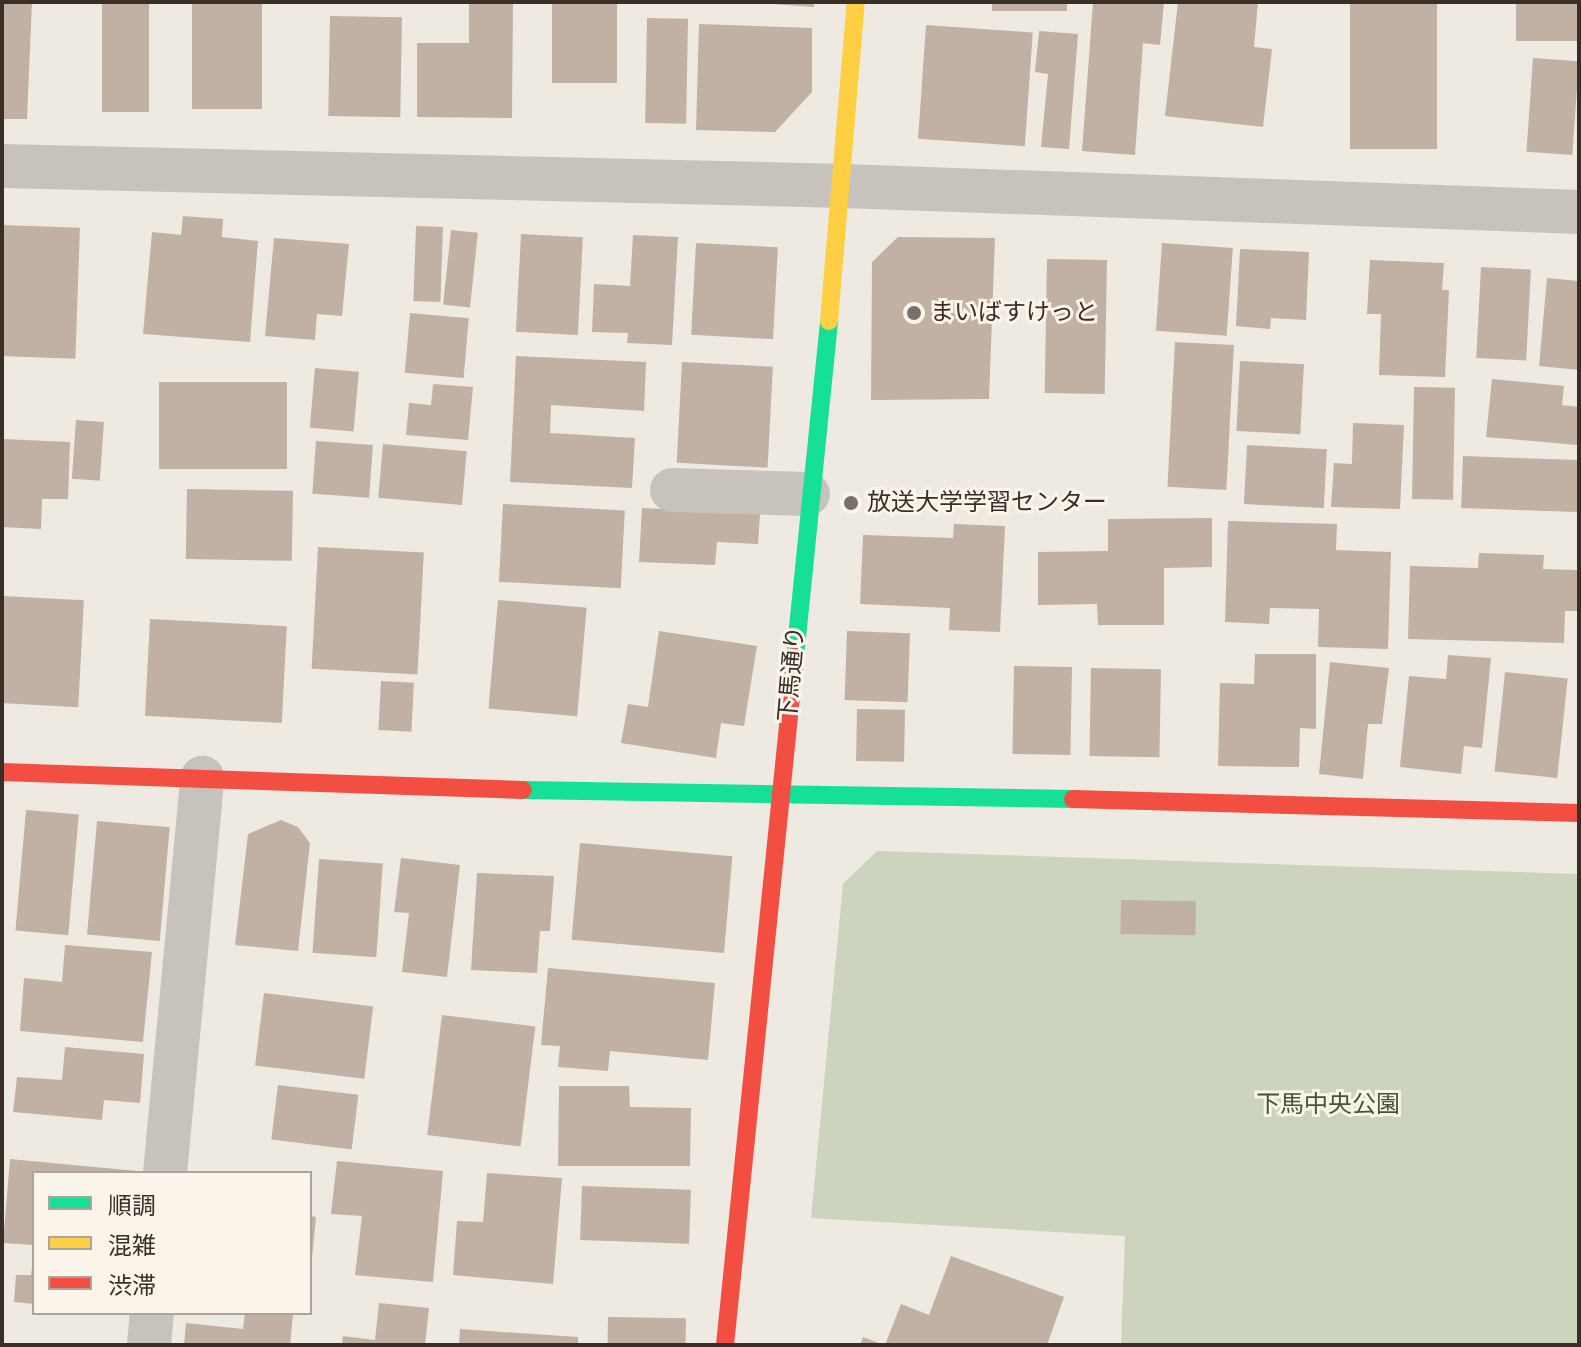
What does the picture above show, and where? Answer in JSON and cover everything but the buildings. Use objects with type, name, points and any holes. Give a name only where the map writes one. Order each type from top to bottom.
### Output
[{"type":"street","name":"下馬通り","points":[[725,1345],[782,791],[808,494],[843,186],[856,2]]},
{"type":"street","points":[[2,166],[843,186],[1579,212]]},
{"type":"street","points":[[672,490],[808,494]]},
{"type":"street","points":[[2,772],[714,796],[782,791],[1579,813]]},
{"type":"street","points":[[165,1171],[202,778]]},
{"type":"street","points":[[149,1345],[152,1315]]},
{"type":"green space","name":"下馬中央公園","points":[[877,851],[1579,874],[1579,1345],[1121,1345],[1125,1236],[811,1218],[843,884]]},
{"type":"traffic: fast","points":[[795,657],[829,321]]},
{"type":"traffic: fast","points":[[523,790],[1073,799]]},
{"type":"traffic: slow","points":[[829,321],[856,2]]},
{"type":"traffic: jam","points":[[725,1345],[795,657]]},
{"type":"traffic: jam","points":[[2,772],[523,790]]},
{"type":"traffic: jam","points":[[1073,799],[1579,813]]},
{"type":"place","name":"まいばすけっと","points":[[914,313]]},
{"type":"place","name":"放送大学学習センター","points":[[851,503]]}]
